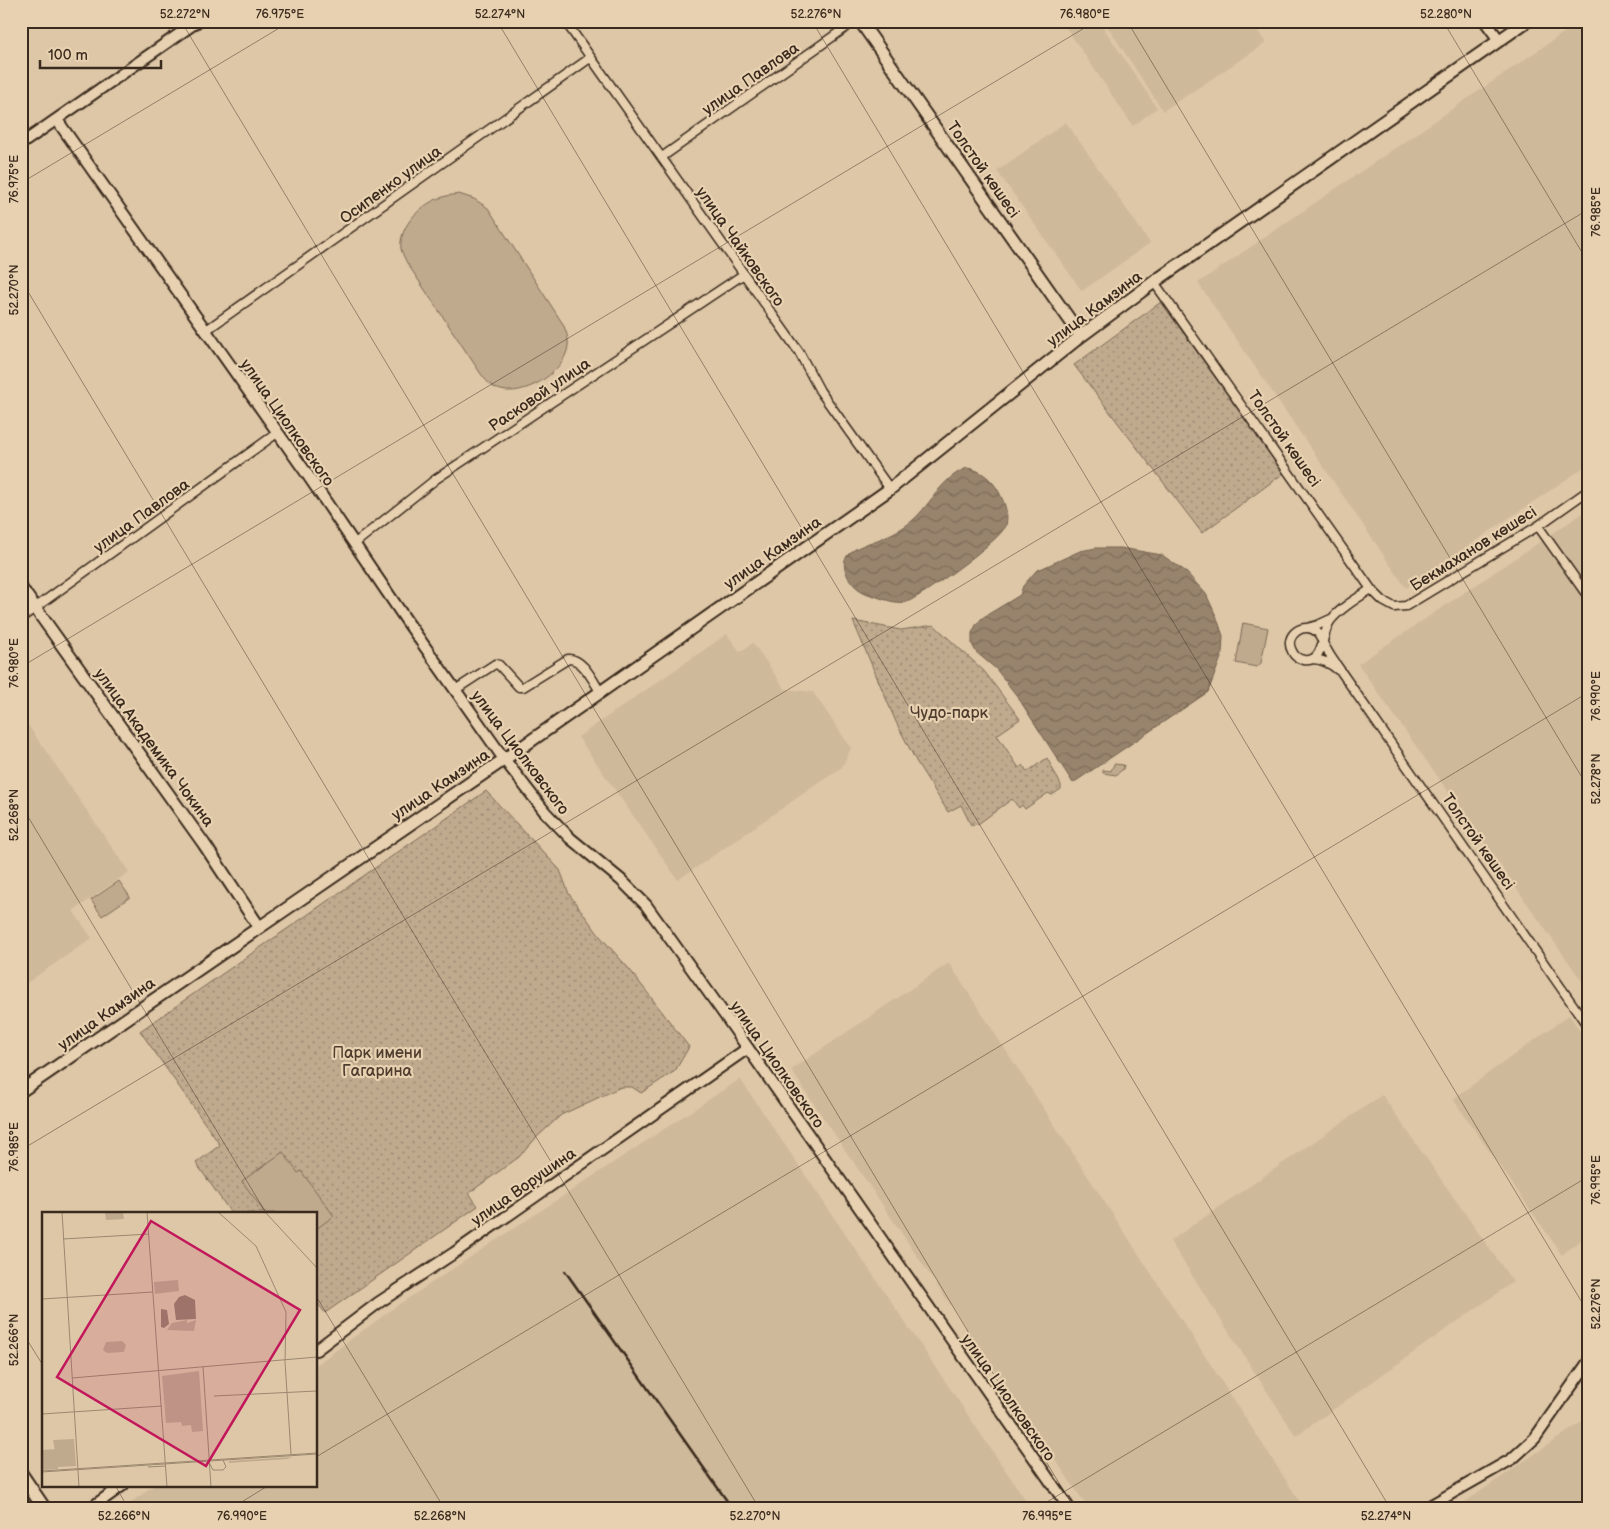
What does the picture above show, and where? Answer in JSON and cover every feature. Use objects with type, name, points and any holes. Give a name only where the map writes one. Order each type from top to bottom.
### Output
[{"type":"main road","name":"Толстой көшесі","points":[[860,21],[1081,336]]},
{"type":"main road","name":"улица Камзина","points":[[21,1091],[601,692],[890,489],[1081,336],[1154,282],[1527,21]]},
{"type":"main road","name":"улица Академика Чокина","points":[[21,588],[142,755],[259,927]]},
{"type":"main road","points":[[21,1474],[44,1508]]},
{"type":"street","points":[[21,144],[198,21]]},
{"type":"street","name":"улица Чайковского","points":[[565,21],[799,352],[820,391],[890,489]]},
{"type":"street","name":"улица Павлова","points":[[662,157],[855,21]]},
{"type":"street","points":[[1485,21],[1498,40]]},
{"type":"street","name":"Осипенко улица","points":[[206,332],[590,58]]},
{"type":"street","name":"улица Циолковского","points":[[57,120],[504,759],[551,818],[570,838],[621,880],[646,905],[1069,1508]]},
{"type":"street","name":"Расковой улица","points":[[354,544],[436,479],[744,274]]},
{"type":"street","name":"Толстой көшесі","points":[[1154,282],[1371,589]]},
{"type":"street","name":"улица Павлова","points":[[21,618],[277,433]]},
{"type":"street","name":"Бекмаханов көшесі","points":[[1371,589],[1383,601],[1394,607],[1406,606],[1538,526],[1589,490]]},
{"type":"street","points":[[1538,526],[1589,598]]},
{"type":"street","points":[[1342,672],[1317,659],[1301,660],[1290,649],[1291,639],[1297,630],[1318,625],[1331,619],[1371,589]]},
{"type":"street","points":[[1312,659],[1320,652],[1325,631],[1331,619]]},
{"type":"street","points":[[1307,628],[1317,632],[1322,642]]},
{"type":"street","name":"Толстой көшесі","points":[[1322,642],[1589,1028]]},
{"type":"street","points":[[455,690],[495,664],[499,665],[519,687],[523,687],[568,658],[574,658],[601,692]]},
{"type":"street","name":"улица Ворушина","points":[[318,1348],[378,1303],[454,1253],[748,1048]]},
{"type":"street","points":[[1426,1508],[1512,1459],[1535,1438],[1589,1361]]},
{"type":"street","points":[[90,1508],[122,1486]]},
{"type":"shaded area","points":[[1073,21],[1099,21],[1157,108],[1133,126],[1065,26]]},
{"type":"shaded area","points":[[1104,21],[1251,21],[1266,43],[1163,111]]},
{"type":"shaded area","points":[[1581,21],[1589,21],[1589,464],[1406,588],[1198,283]]},
{"type":"shaded area","points":[[1066,122],[1150,243],[1082,291],[997,171]]},
{"type":"shaded area","points":[[1589,509],[1589,991],[1358,664]]},
{"type":"shaded area","points":[[727,634],[740,652],[753,643],[785,689],[813,692],[851,748],[842,767],[678,880],[578,737]]},
{"type":"shaded area","points":[[21,715],[129,872],[73,911],[92,938],[21,987],[21,927],[31,920],[21,906]]},
{"type":"shaded area","points":[[949,963],[1304,1508],[1088,1508],[791,1070]]},
{"type":"shaded area","points":[[1569,1015],[1589,1044],[1589,1233],[1562,1255],[1453,1099]]},
{"type":"shaded area","points":[[740,1079],[1031,1508],[124,1508],[153,1486],[318,1486],[318,1364],[395,1307]]},
{"type":"shaded area","points":[[1382,1095],[1513,1282],[1296,1436],[1170,1241]]},
{"type":"shaded area","points":[[1589,1417],[1589,1508],[1456,1508]]},
{"type":"green space","points":[[459,194],[474,199],[488,208],[563,324],[566,332],[568,346],[565,356],[558,366],[538,383],[526,388],[514,391],[502,390],[492,386],[486,380],[407,263],[401,251],[403,232],[413,216],[435,200]]},
{"type":"green space","points":[[1161,302],[1284,473],[1202,533],[1074,365]]},
{"type":"green space","name":"Чудо-парк","points":[[853,621],[901,630],[934,625],[984,671],[1020,719],[997,735],[1019,768],[1023,765],[1027,772],[1047,758],[1061,785],[1061,789],[1052,795],[1048,793],[1025,809],[1022,805],[1019,808],[1012,799],[978,824],[971,825],[961,805],[948,812],[916,761],[896,722]]},
{"type":"green space","points":[[1243,623],[1268,628],[1261,663],[1257,667],[1236,663]]},
{"type":"green space","points":[[1114,764],[1124,765],[1123,769],[1116,775],[1103,773],[1103,770],[1111,771]]},
{"type":"green space","name":"Парк имени Гагарина","points":[[486,791],[560,870],[569,894],[599,935],[630,970],[689,1047],[675,1071],[641,1093],[632,1087],[621,1087],[561,1115],[519,1157],[469,1193],[478,1206],[325,1313],[318,1304],[318,1212],[230,1212],[196,1163],[220,1145],[140,1031]]},
{"type":"green space","points":[[119,881],[130,897],[102,916],[91,900]]},
{"type":"green space","points":[[283,1152],[298,1173],[301,1171],[334,1216],[318,1228],[318,1212],[264,1212],[242,1181]]},
{"type":"water","points":[[967,468],[986,476],[999,492],[1007,516],[1006,525],[1002,532],[952,573],[908,601],[896,602],[888,600],[864,592],[855,586],[845,569],[844,564],[847,556],[858,548],[889,535],[909,523],[920,513],[943,484],[958,472]]},
{"type":"water","points":[[1096,548],[1121,548],[1162,555],[1185,571],[1206,594],[1217,618],[1223,636],[1222,655],[1208,692],[1073,783],[1017,696],[996,669],[976,652],[972,644],[972,633],[982,618],[1020,595],[1023,586],[1036,571],[1080,551]]},
{"type":"tram line","points":[[21,1490],[33,1508]]},
{"type":"railway","points":[[565,1271],[732,1508]]}]
